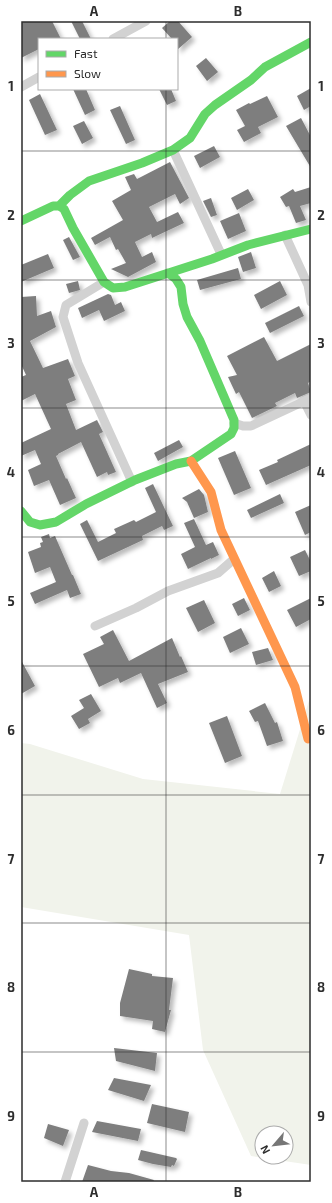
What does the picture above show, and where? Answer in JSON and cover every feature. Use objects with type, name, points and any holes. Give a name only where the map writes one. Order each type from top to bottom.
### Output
[{"type":"street","points":[[115,38],[146,21]]},
{"type":"street","points":[[59,206],[70,195],[89,181],[142,164],[172,150],[190,138],[205,114],[215,105],[251,80],[265,67],[311,42]]},
{"type":"street","points":[[22,85],[38,77]]},
{"type":"street","points":[[172,150],[222,254]]},
{"type":"street","points":[[21,221],[53,206],[59,206],[64,209],[73,228],[104,282],[113,288],[125,287],[212,259],[222,254],[261,241],[311,229]]},
{"type":"street","points":[[285,236],[308,285],[311,302]]},
{"type":"street","points":[[21,511],[30,522],[40,525],[56,522],[86,504],[132,482],[176,464],[191,461],[231,434],[234,428],[234,420],[200,341],[187,317],[183,304],[181,287],[176,279],[168,273]]},
{"type":"street","points":[[104,282],[66,305],[63,317],[78,364],[132,482]]},
{"type":"street","points":[[234,423],[243,426],[251,426],[308,399],[311,415]]},
{"type":"street","points":[[191,461],[211,492],[221,530],[295,687],[308,739]]},
{"type":"street","points":[[95,626],[136,608],[168,591],[218,573],[234,558]]},
{"type":"street","points":[[66,1182],[84,1123]]},
{"type":"shaded area","points":[[311,694],[311,1165],[294,1162],[294,1125],[254,1125],[254,1156],[251,1156],[203,1050],[189,935],[21,907],[21,743],[30,744],[143,779],[280,794]]},
{"type":"building","points":[[21,21],[52,21],[60,38],[38,38],[38,50],[21,58]]},
{"type":"building","points":[[71,21],[82,21],[90,38],[80,38]]},
{"type":"building","points":[[170,21],[178,21],[192,37],[178,49],[178,38],[171,38],[162,28]]},
{"type":"building","points":[[206,58],[218,72],[207,81],[196,66]]},
{"type":"building","points":[[311,88],[311,106],[304,110],[297,96]]},
{"type":"building","points":[[73,90],[86,90],[95,110],[85,115]]},
{"type":"building","points":[[160,90],[171,90],[176,101],[167,105]]},
{"type":"building","points":[[40,94],[57,130],[45,135],[29,100]]},
{"type":"building","points":[[267,96],[278,117],[258,127],[261,133],[244,142],[237,130],[245,126],[236,110]]},
{"type":"building","points":[[120,106],[135,140],[126,144],[110,110]]},
{"type":"building","points":[[301,118],[311,137],[311,168],[286,126]]},
{"type":"building","points":[[84,121],[93,138],[82,144],[73,126]]},
{"type":"building","points":[[214,146],[220,157],[200,168],[194,156]]},
{"type":"building","points":[[170,162],[189,198],[180,204],[175,194],[149,207],[157,222],[178,212],[184,223],[152,238],[151,234],[135,242],[142,257],[152,252],[156,262],[128,277],[111,269],[126,263],[118,249],[116,250],[110,237],[95,245],[91,238],[123,220],[112,201],[131,190],[125,177],[134,174],[137,179]]},
{"type":"building","points":[[311,187],[311,203],[300,206],[306,220],[296,223],[289,206],[286,207],[280,197],[293,189],[295,192]]},
{"type":"building","points":[[248,189],[254,200],[237,210],[231,198]]},
{"type":"building","points":[[211,198],[217,215],[211,217],[203,201]]},
{"type":"building","points":[[239,213],[246,231],[228,239],[220,221]]},
{"type":"building","points":[[69,237],[80,257],[73,260],[63,240]]},
{"type":"building","points":[[251,252],[256,268],[243,272],[238,257]]},
{"type":"building","points":[[48,254],[54,268],[21,282],[21,265]]},
{"type":"building","points":[[238,268],[241,279],[200,290],[197,280]]},
{"type":"building","points":[[78,281],[80,290],[69,293],[66,284]]},
{"type":"building","points":[[280,281],[287,295],[261,309],[254,295]]},
{"type":"building","points":[[108,294],[111,295],[115,305],[121,302],[125,311],[104,321],[99,310],[82,318],[78,308]]},
{"type":"building","points":[[36,296],[37,316],[51,311],[56,327],[30,341],[43,368],[68,359],[75,376],[68,379],[76,400],[66,404],[76,430],[97,420],[103,432],[99,434],[116,472],[108,475],[107,472],[97,477],[81,442],[58,454],[56,456],[76,498],[60,505],[49,480],[34,486],[28,470],[41,464],[35,450],[21,456],[21,443],[51,429],[35,394],[21,401],[21,377],[26,375],[21,364],[21,297]]},
{"type":"building","points":[[299,306],[304,316],[270,333],[265,323]]},
{"type":"building","points":[[264,337],[277,361],[311,344],[311,381],[308,383],[311,392],[297,398],[295,393],[275,403],[277,406],[252,418],[239,392],[236,394],[228,377],[237,375],[227,356]]},
{"type":"building","points":[[179,440],[183,447],[158,461],[154,453]]},
{"type":"building","points":[[311,444],[311,465],[266,485],[259,470],[278,462],[277,460]]},
{"type":"building","points":[[235,451],[251,488],[234,495],[218,458]]},
{"type":"building","points":[[153,484],[173,526],[164,530],[162,526],[142,536],[143,540],[98,561],[80,524],[87,520],[98,542],[116,533],[114,529],[134,520],[136,522],[156,512],[145,488]]},
{"type":"building","points":[[199,489],[204,495],[208,512],[194,518],[187,502],[182,498]]},
{"type":"building","points":[[280,494],[284,503],[251,518],[247,510]]},
{"type":"building","points":[[311,505],[311,532],[305,535],[295,512]]},
{"type":"building","points":[[194,519],[206,545],[213,542],[219,555],[188,569],[181,554],[195,547],[184,523]]},
{"type":"building","points":[[49,534],[50,538],[55,536],[81,594],[70,598],[67,590],[35,604],[30,593],[56,582],[50,567],[35,573],[28,552],[41,547],[40,543],[43,542],[41,537]]},
{"type":"building","points":[[305,550],[311,562],[311,571],[299,576],[290,557]]},
{"type":"building","points":[[274,571],[281,586],[269,592],[262,578]]},
{"type":"building","points":[[244,598],[250,610],[238,616],[232,604]]},
{"type":"building","points":[[311,598],[311,619],[296,627],[287,610]]},
{"type":"building","points":[[204,600],[215,623],[198,632],[186,608]]},
{"type":"building","points":[[241,628],[249,644],[230,653],[223,637]]},
{"type":"building","points":[[113,630],[129,661],[172,638],[188,672],[158,684],[167,703],[157,708],[141,673],[120,683],[118,678],[99,687],[83,654],[104,644],[100,637]]},
{"type":"building","points":[[268,648],[273,660],[256,665],[252,652]]},
{"type":"building","points":[[21,660],[35,686],[21,694]]},
{"type":"building","points":[[91,694],[101,711],[88,719],[90,723],[79,729],[71,716],[84,708],[79,700]]},
{"type":"building","points":[[265,703],[275,723],[277,722],[283,741],[267,746],[258,721],[255,722],[249,711]]},
{"type":"building","points":[[227,716],[242,756],[225,763],[209,723]]},
{"type":"building","points":[[129,969],[152,974],[152,976],[173,978],[169,1010],[171,1010],[165,1032],[152,1029],[153,1021],[120,1016],[120,1003]]},
{"type":"building","points":[[114,1048],[157,1053],[155,1071],[116,1061]]},
{"type":"building","points":[[114,1078],[151,1085],[144,1101],[108,1090]]},
{"type":"building","points":[[152,1104],[189,1112],[185,1132],[147,1123]]},
{"type":"building","points":[[97,1121],[141,1129],[138,1141],[92,1132]]},
{"type":"building","points":[[48,1124],[69,1130],[63,1146],[44,1138]]},
{"type":"building","points":[[141,1150],[177,1159],[174,1166],[172,1165],[171,1167],[153,1164],[138,1160]]},
{"type":"building","points":[[88,1165],[111,1171],[129,1173],[154,1180],[153,1182],[82,1182]]},
{"type":"traffic: fast","points":[[59,206],[70,195],[89,181],[142,163],[173,150],[190,138],[205,114],[215,105],[251,80],[265,67],[311,42]]},
{"type":"traffic: fast","points":[[21,221],[53,206],[59,206],[64,209],[73,228],[104,282],[113,288],[125,287],[212,259],[248,245],[311,229]]},
{"type":"traffic: fast","points":[[21,511],[30,522],[40,525],[56,522],[86,504],[135,480],[176,464],[191,461],[231,434],[234,428],[234,420],[200,341],[187,317],[183,304],[181,287],[176,279],[168,273]]},
{"type":"traffic: slow","points":[[191,461],[211,492],[221,530],[295,687],[308,739]]}]
